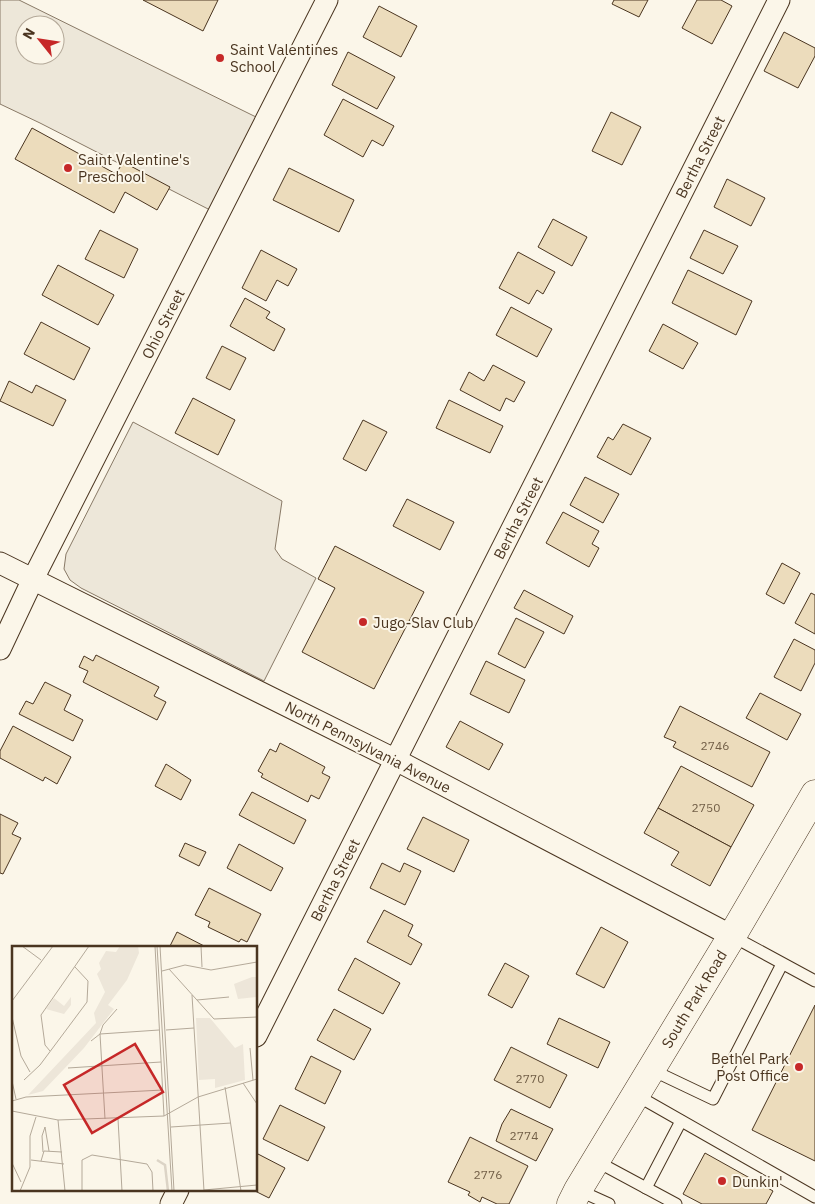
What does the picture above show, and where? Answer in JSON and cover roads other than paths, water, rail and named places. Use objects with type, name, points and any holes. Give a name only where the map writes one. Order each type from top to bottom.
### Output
[{"type":"main road","name":"South Park Road","points":[[575,1197],[815,794]]},
{"type":"street","name":"Ohio Street","points":[[0,649],[33,579],[327,0]]},
{"type":"street","name":"Bertha Street","points":[[258,1032],[779,0]]},
{"type":"street","name":"North Pennsylvania Avenue","points":[[0,562],[396,760],[732,936]]},
{"type":"street","points":[[171,1204],[177,1192]]},
{"type":"lane","points":[[732,936],[815,981]]},
{"type":"lane","points":[[651,1069],[714,1099],[782,964]]},
{"type":"lane","points":[[635,1095],[815,1197]]},
{"type":"lane","points":[[646,1188],[681,1121]]},
{"type":"lane","points":[[596,1160],[676,1204]]},
{"type":"lane","points":[[575,1197],[609,1204]]},
{"type":"place","name":"Saint Valentines School","points":[[220,58]]},
{"type":"place","name":"Saint Valentine's Preschool","points":[[68,168]]},
{"type":"place","name":"Jugo-Slav Club","points":[[363,622]]},
{"type":"place","name":"Bethel Park Post Office","points":[[799,1067]]},
{"type":"place","name":"Dunkin'","points":[[722,1181]]}]
